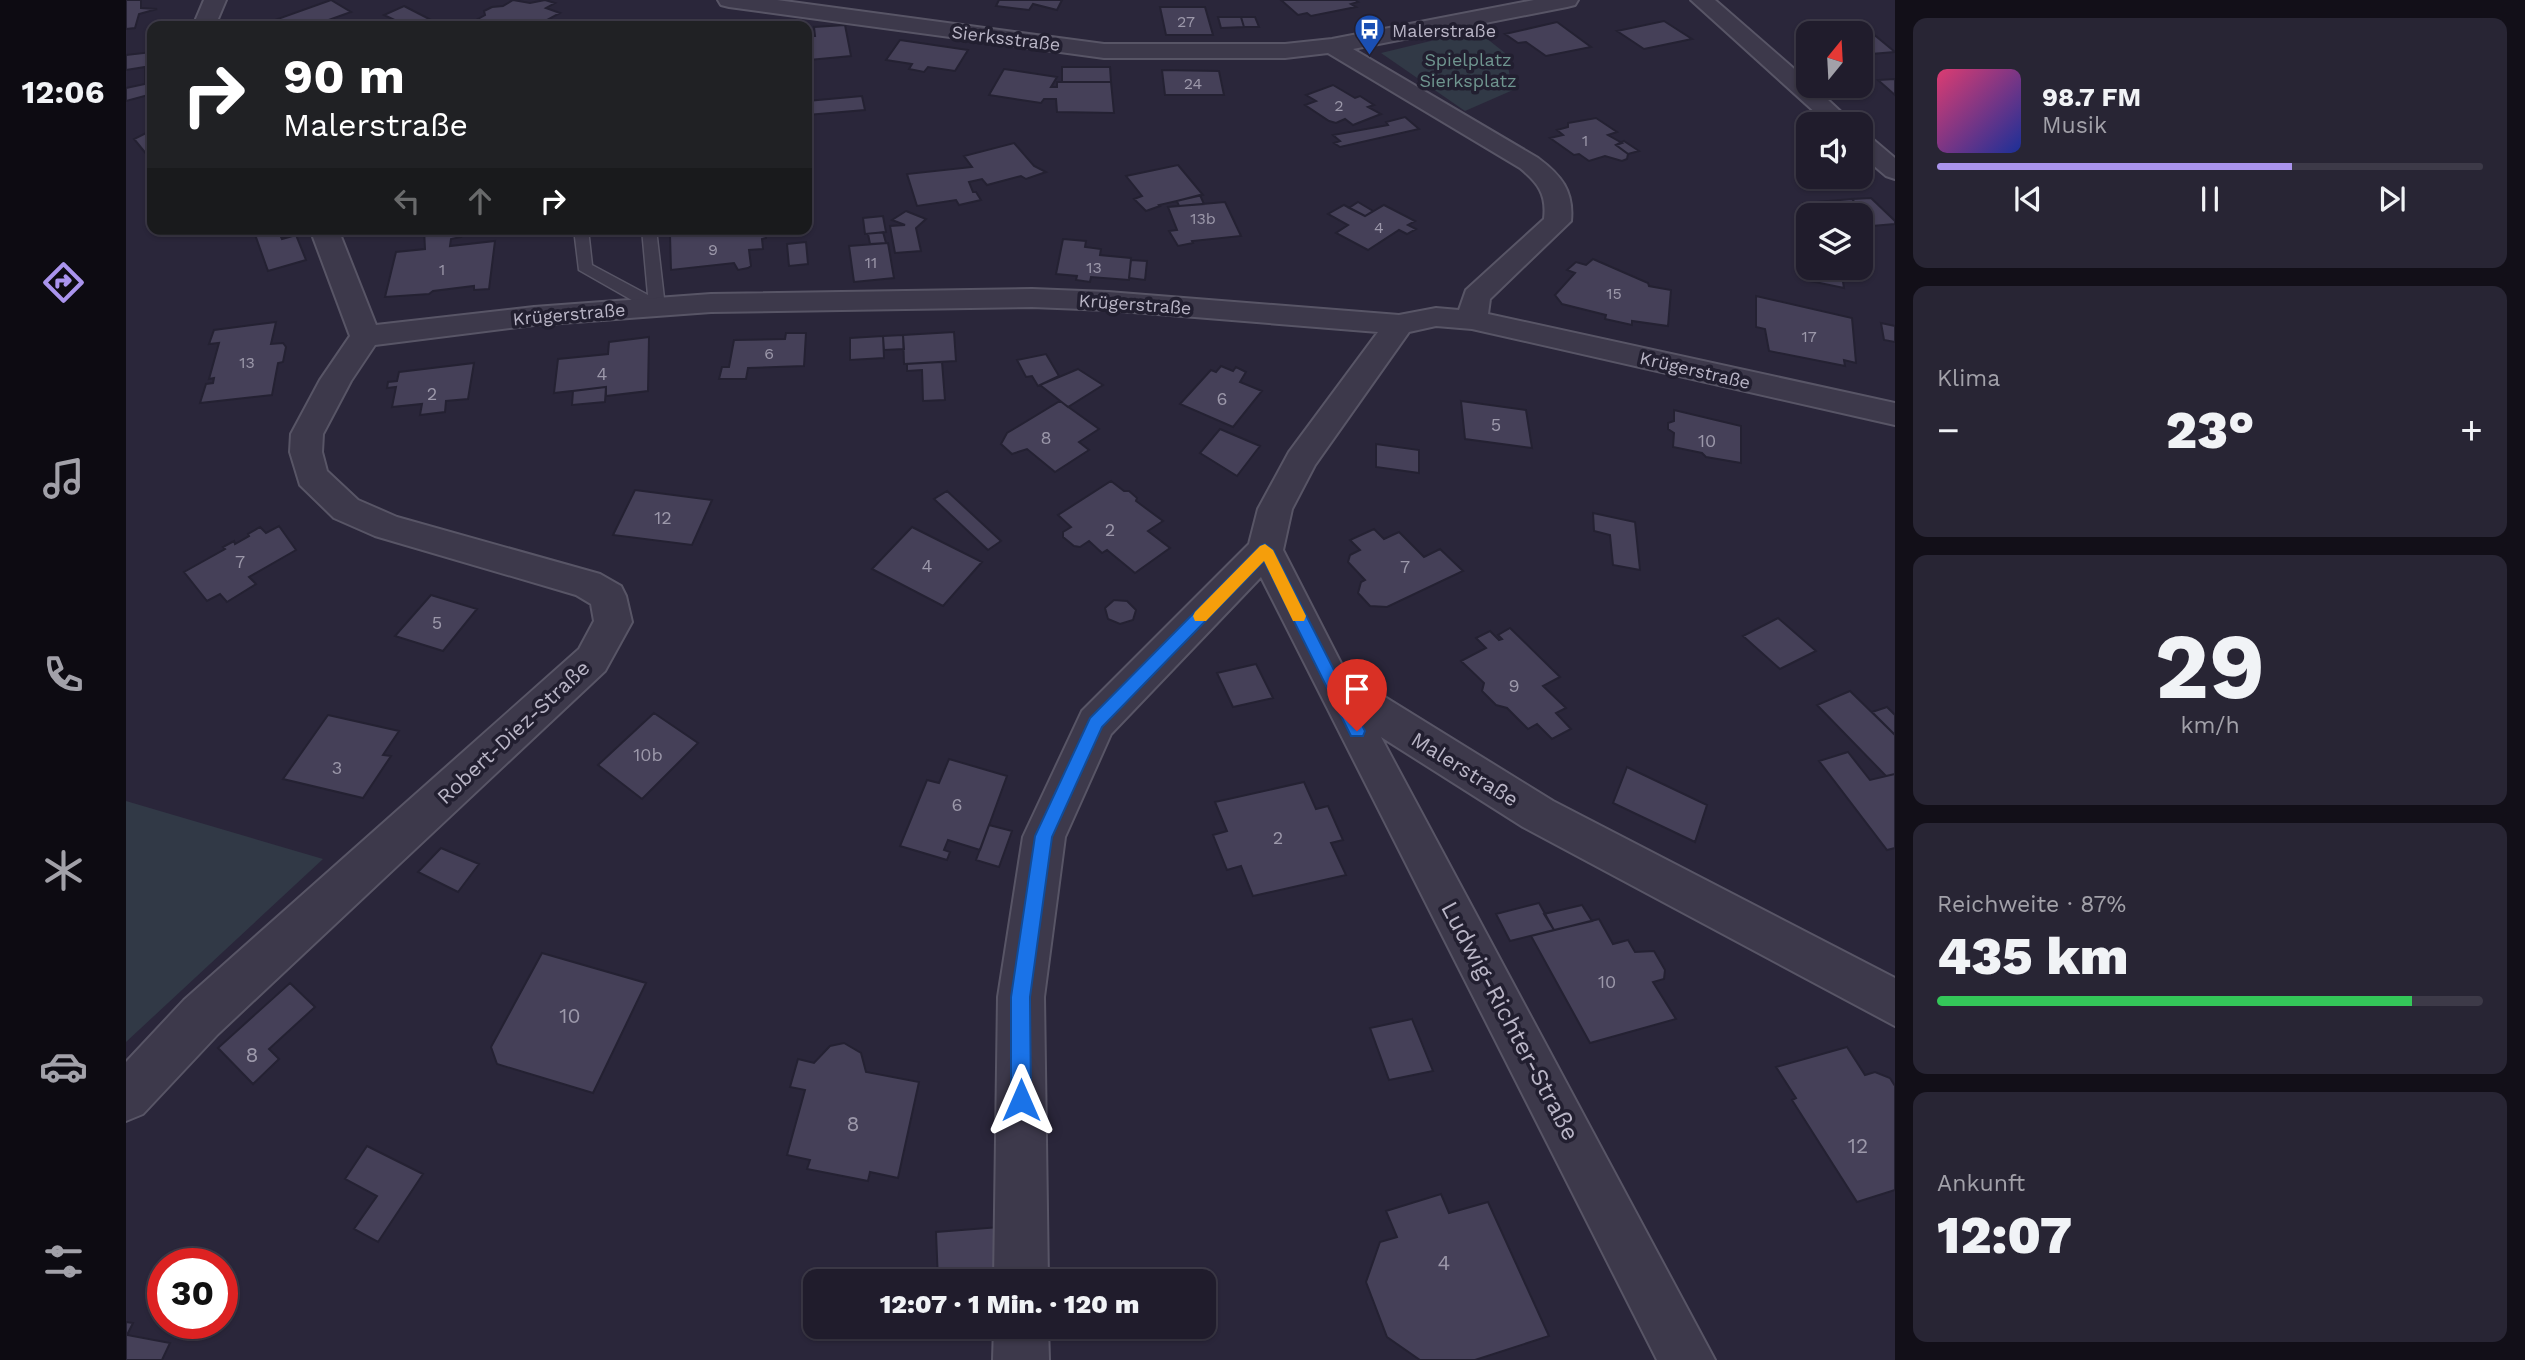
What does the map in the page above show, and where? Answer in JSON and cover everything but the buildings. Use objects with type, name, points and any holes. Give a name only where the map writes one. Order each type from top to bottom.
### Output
[{"type":"street","points":[[206,21],[215,0]]},
{"type":"street","name":"Sierksstraße","points":[[729,0],[1104,51],[1285,51],[1332,46],[1567,0]]},
{"type":"street","points":[[1702,0],[1828,112]]},
{"type":"street","points":[[1332,46],[1529,163],[1548,178],[1559,195],[1557,221],[1476,296],[1472,320]]},
{"type":"street","points":[[1873,152],[1895,171]]},
{"type":"street","points":[[326,235],[365,336]]},
{"type":"street","name":"Krügerstraße","points":[[365,336],[534,316],[657,307],[1032,298],[1108,301],[1399,324],[1436,317],[1472,320],[1895,414]]},
{"type":"street","points":[[1021,1269],[1021,997],[1044,836],[1096,723],[1265,550],[1275,509],[1301,460],[1399,324]]},
{"type":"street","name":"Robert-Diez-Straße","points":[[126,1097],[201,1017],[592,660],[613,622],[608,596],[587,584],[387,527],[346,509],[312,476],[306,452],[307,434],[336,380],[365,336]]},
{"type":"street","name":"Malerstraße","points":[[1265,550],[1332,683],[1416,740],[1538,814],[1895,1003]]},
{"type":"street","name":"Ludwig-Richter-Straße","points":[[1332,683],[1687,1360]]},
{"type":"street","points":[[1021,1339],[1021,1360]]},
{"type":"lane","points":[[581,235],[584,267],[657,307]]},
{"type":"lane","points":[[650,235],[657,307]]},
{"type":"green space","name":"Spielplatz Sierksplatz","points":[[1476,30],[1505,53],[1513,90],[1465,111],[1381,53]]},
{"type":"green space","points":[[126,801],[323,859],[126,1042]]},
{"type":"slow traffic","points":[[1200,616],[1265,550],[1298,616]]},
{"type":"place","name":"Malerstraße","points":[[1369,57]]},
{"type":"route","points":[[1021,1100],[1021,997],[1044,836],[1096,723],[1265,550],[1357,731]]}]
